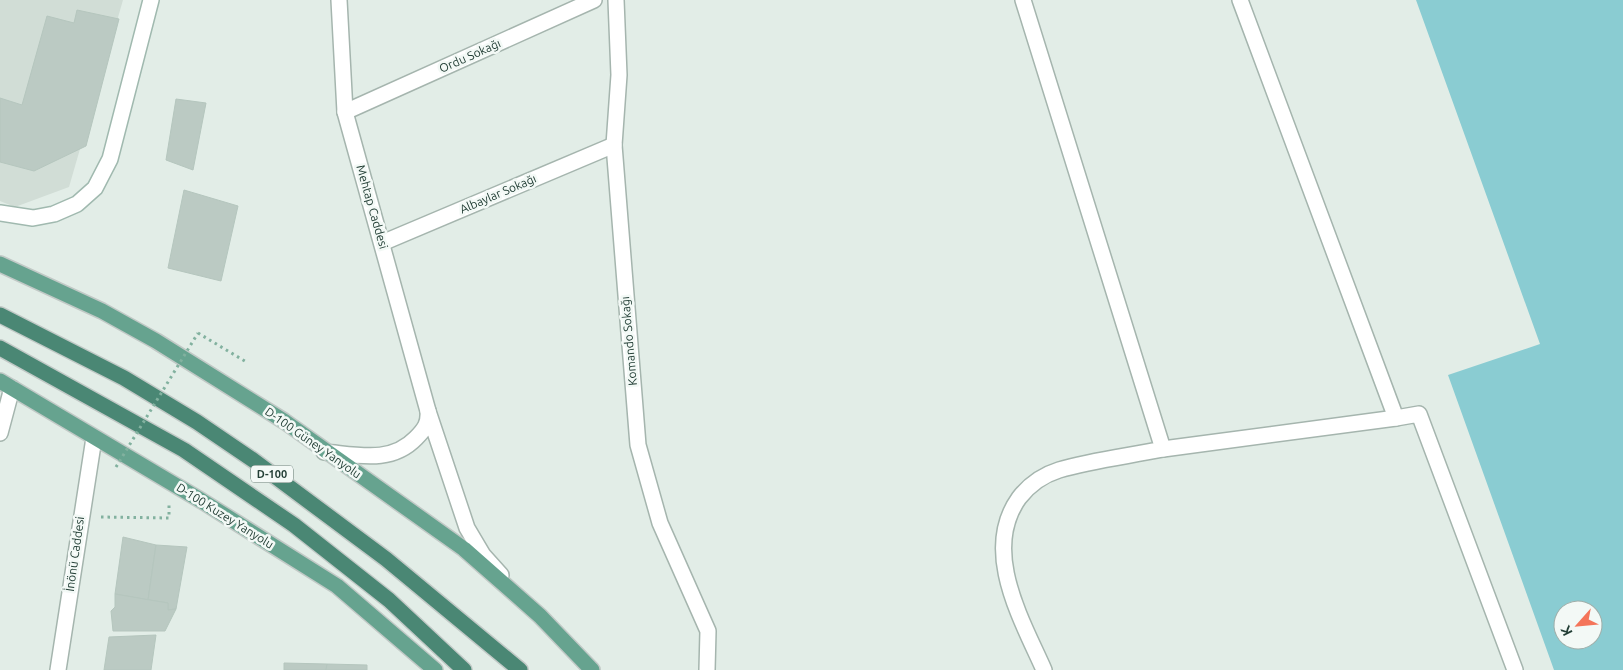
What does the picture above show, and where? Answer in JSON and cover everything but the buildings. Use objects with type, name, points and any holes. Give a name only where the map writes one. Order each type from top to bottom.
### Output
[{"type":"highway","name":"D-100","points":[[0,315],[124,378],[205,428],[386,559],[520,670]]},
{"type":"highway","name":"D-100","points":[[0,348],[184,450],[294,525],[389,600],[464,670]]},
{"type":"main road","name":"D-100 Güney Yanyolu","points":[[0,264],[102,312],[156,342],[284,421],[324,452],[464,550],[540,616],[592,670]]},
{"type":"main road","name":"D-100 Kuzey Yanyolu","points":[[6,385],[202,501],[338,586],[435,670]]},
{"type":"street","points":[[0,213],[33,218],[54,214],[77,204],[96,188],[110,159],[151,0]]},
{"type":"street","name":"Mehtap Caddesi","points":[[339,0],[345,112],[428,411],[467,528],[483,555],[540,616]]},
{"type":"street","name":"Ordu Sokağı","points":[[345,112],[594,0]]},
{"type":"street","name":"Komando Sokağı","points":[[616,0],[619,75],[614,145],[638,445],[660,523],[708,631],[707,670]]},
{"type":"street","points":[[1023,0],[1163,450]]},
{"type":"street","points":[[1240,0],[1396,418]]},
{"type":"street","name":"Albaylar Sokağı","points":[[382,243],[614,145]]},
{"type":"street","points":[[0,433],[6,385]]},
{"type":"street","points":[[324,452],[375,457],[392,455],[410,444],[425,430],[429,420],[428,411]]},
{"type":"street","points":[[1044,670],[1015,605],[1005,566],[1004,543],[1008,520],[1014,506],[1034,483],[1059,470],[1163,450],[1419,414],[1514,670]]},
{"type":"street","name":"İnönü Caddesi","points":[[58,670],[94,438]]},
{"type":"path","points":[[116,467],[198,333],[248,364]]},
{"type":"path","points":[[81,516],[169,518],[169,500]]},
{"type":"shaded area","points":[[0,0],[123,0],[69,187],[15,207],[0,201]]},
{"type":"water","points":[[1416,0],[1623,0],[1623,670],[1554,670],[1448,375],[1540,344]]}]
